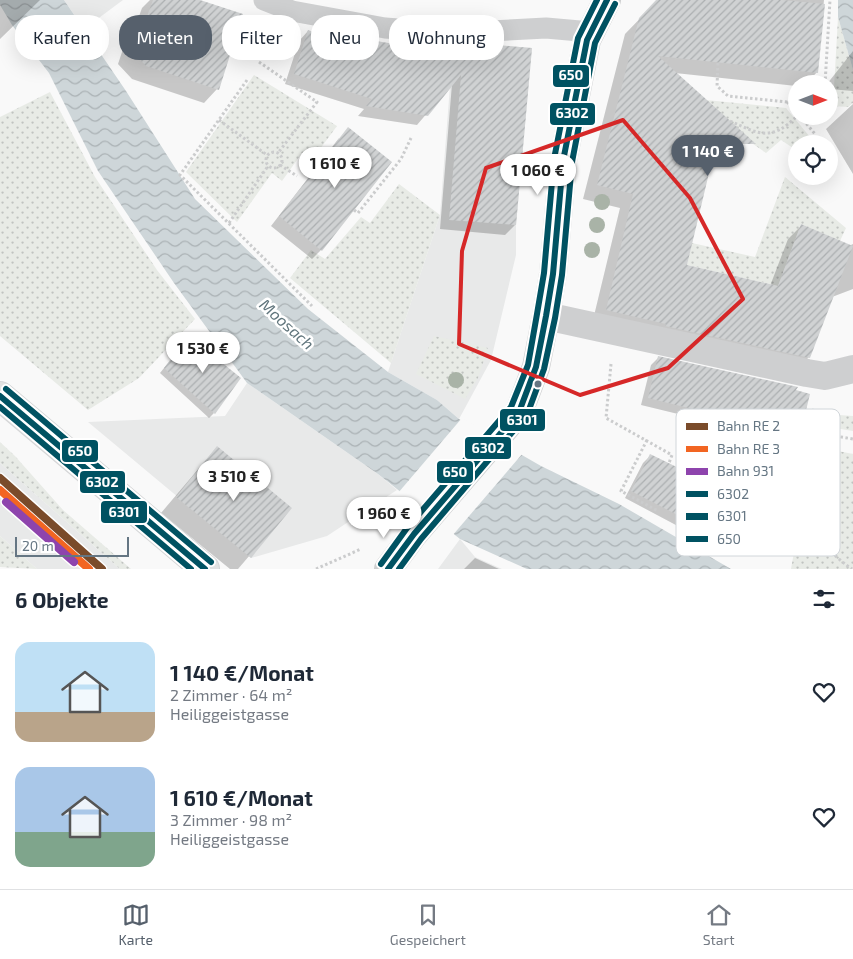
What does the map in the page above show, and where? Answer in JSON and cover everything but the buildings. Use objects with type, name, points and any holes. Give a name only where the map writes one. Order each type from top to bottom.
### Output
[{"type":"main road","points":[[0,396],[206,569]]},
{"type":"street","points":[[388,569],[414,534],[519,412],[536,367],[546,316],[553,274],[563,160],[587,40],[607,0]]},
{"type":"street","points":[[546,316],[825,376],[853,369]]},
{"type":"lane","points":[[264,0],[292,11],[385,28],[453,33],[546,28],[591,32]]},
{"type":"path","points":[[826,75],[830,0]]},
{"type":"path","points":[[259,62],[317,102],[278,153]]},
{"type":"path","points":[[718,63],[717,86],[728,96],[787,102]]},
{"type":"path","points":[[247,80],[180,175],[312,306]]},
{"type":"path","points":[[219,120],[267,155]]},
{"type":"path","points":[[730,121],[759,134],[780,130],[788,124]]},
{"type":"path","points":[[807,125],[815,134]]},
{"type":"path","points":[[354,210],[358,213],[395,167],[410,138]]},
{"type":"path","points":[[267,155],[271,152],[278,153],[282,159],[280,165],[275,168],[268,166]]},
{"type":"path","points":[[267,155],[266,161],[268,166]]},
{"type":"path","points":[[280,165],[297,176]]},
{"type":"path","points":[[229,223],[268,166]]},
{"type":"path","points":[[611,362],[606,418],[672,455],[669,463]]},
{"type":"path","points":[[814,409],[825,376]]},
{"type":"path","points":[[840,437],[853,439]]},
{"type":"path","points":[[646,440],[621,491],[658,511]]},
{"type":"path","points":[[316,569],[363,548]]},
{"type":"path","points":[[834,556],[852,569]]},
{"type":"highlighted area","points":[[623,120],[690,198],[743,299],[668,368],[580,395],[459,344],[462,251],[486,168]]},
{"type":"shaded area","points":[[64,0],[123,0],[103,15],[74,15]]},
{"type":"shaded area","points":[[838,17],[853,70],[853,103],[848,107],[838,106],[838,75],[835,75]]},
{"type":"shaded area","points":[[504,46],[532,48],[516,225],[516,255],[491,360],[459,419],[437,400],[388,372],[440,215],[452,60],[504,60]]},
{"type":"shaded area","points":[[254,75],[337,126],[317,153],[302,153],[282,181],[272,173],[237,222],[186,172]]},
{"type":"shaded area","points":[[50,92],[95,177],[157,270],[195,319],[139,378],[88,410],[0,336],[0,117]]},
{"type":"shaded area","points":[[706,100],[786,108],[788,110],[788,125],[800,125],[808,135],[788,135],[788,145],[781,140],[766,153],[727,126]]},
{"type":"shaded area","points":[[785,177],[788,180],[788,185],[795,185],[846,228],[840,241],[801,224],[778,286],[687,265],[692,243],[755,257]]},
{"type":"shaded area","points":[[399,184],[440,215],[391,363],[290,278],[311,250],[325,259],[361,217],[370,223]]},
{"type":"shaded area","points":[[434,336],[488,348],[478,378],[465,399],[416,374]]},
{"type":"shaded area","points":[[247,383],[378,474],[397,490],[327,536],[251,558],[88,422],[225,416]]},
{"type":"shaded area","points":[[840,415],[853,416],[853,431],[840,429]]},
{"type":"shaded area","points":[[0,442],[63,510],[131,569],[120,569],[0,463]]},
{"type":"shaded area","points":[[840,451],[853,454],[853,569],[791,569],[793,556],[840,556]]},
{"type":"shaded area","points":[[0,463],[120,569],[37,569],[0,536]]},
{"type":"shaded area","points":[[0,536],[37,569],[0,567]]},
{"type":"shaded area","points":[[460,539],[475,557],[502,569],[438,569]]},
{"type":"water","points":[[0,0],[64,0],[74,15],[15,15],[15,29],[0,5]]},
{"type":"water","points":[[838,0],[853,0],[853,70],[838,17]]},
{"type":"water","name":"Moosach","points":[[39,60],[105,60],[195,199],[308,309],[388,372],[437,400],[459,419],[541,466],[619,504],[676,537],[676,556],[709,556],[731,569],[527,569],[460,539],[378,474],[247,383],[174,283],[98,171],[49,73]]},
{"type":"pier","points":[[462,418],[523,453],[452,536],[398,493]]},
{"type":"transit line","name":"650","points":[[381,564],[407,528],[511,407],[528,365],[544,273],[554,159],[578,38],[597,0]]},
{"type":"transit line","name":"6302","points":[[388,569],[414,534],[519,412],[536,367],[546,316],[553,274],[563,161],[587,40],[607,0]]},
{"type":"transit line","name":"6301","points":[[399,569],[421,539],[527,415],[544,369],[555,318],[562,275],[572,162],[595,43],[615,4]]},
{"type":"transit line","name":"650","points":[[6,389],[211,562]]},
{"type":"transit line","name":"6302","points":[[0,396],[205,569]]},
{"type":"transit line","name":"6301","points":[[0,407],[191,569]]},
{"type":"transit line","points":[[0,478],[102,569]]},
{"type":"transit line","points":[[0,490],[89,569]]},
{"type":"rail line","name":"931","points":[[6,502],[74,562]]}]
